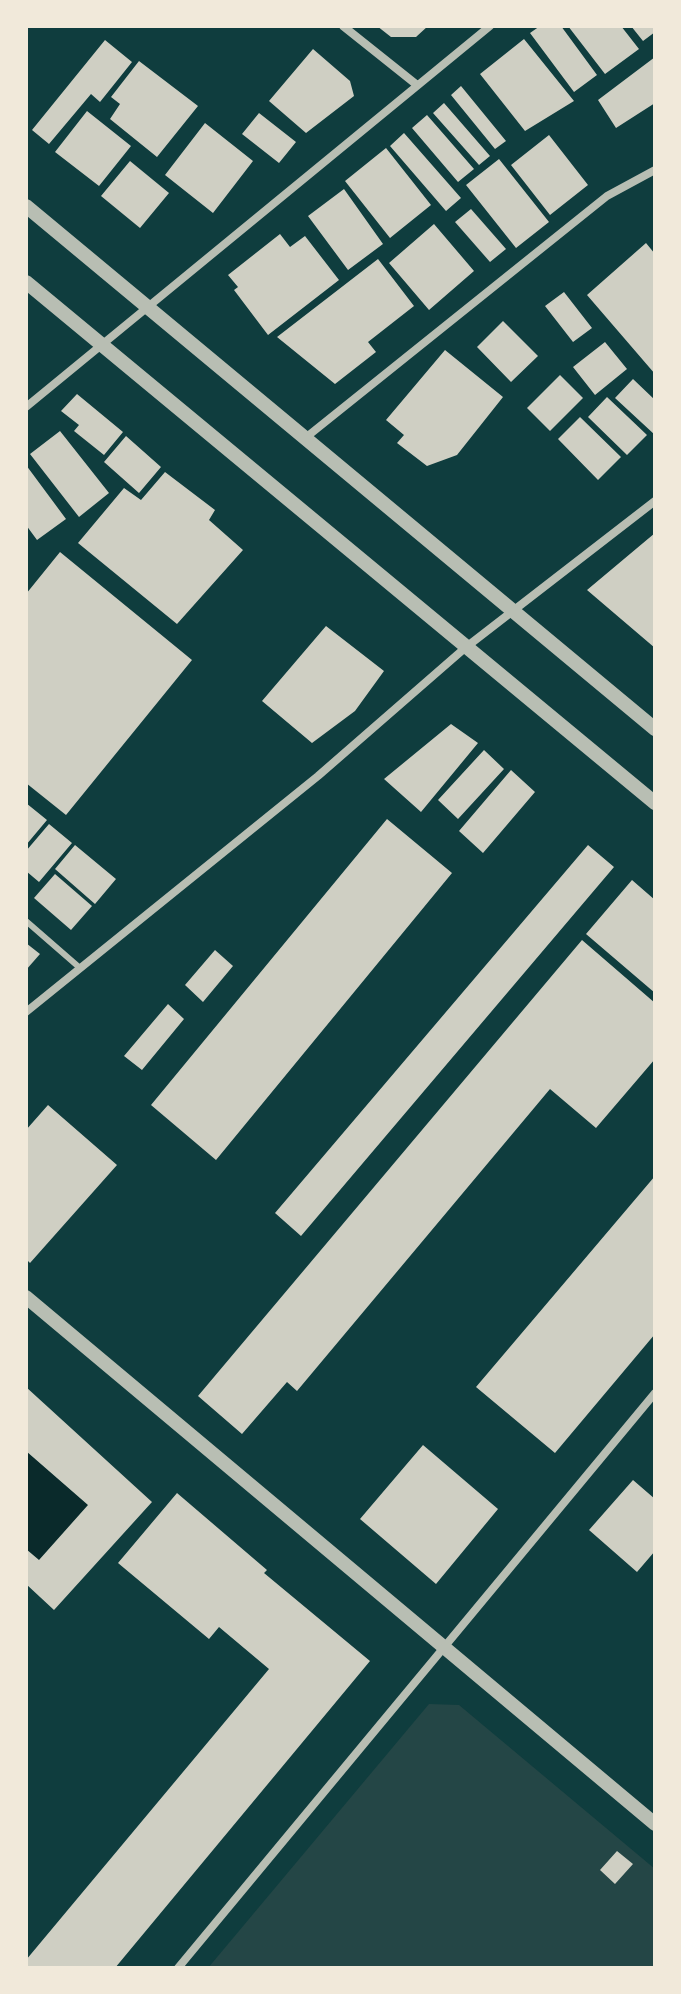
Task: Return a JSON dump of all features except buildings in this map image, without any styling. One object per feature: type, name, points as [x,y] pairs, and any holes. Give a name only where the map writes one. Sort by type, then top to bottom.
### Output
[{"type":"street","points":[[343,26],[417,85]]},
{"type":"street","points":[[26,407],[490,26]]},
{"type":"street","points":[[304,440],[607,196],[655,170]]},
{"type":"street","points":[[26,206],[655,729]]},
{"type":"street","points":[[26,282],[655,803]]},
{"type":"street","points":[[26,1012],[318,776],[465,648],[655,501]]},
{"type":"street","points":[[26,1297],[655,1824]]},
{"type":"street","points":[[178,1968],[655,1393]]},
{"type":"lane","points":[[26,921],[80,968]]},
{"type":"shaded area","points":[[26,1451],[88,1505],[39,1560],[26,1549]]},
{"type":"shaded area","points":[[429,1704],[459,1705],[655,1869],[655,1968],[208,1968]]}]
